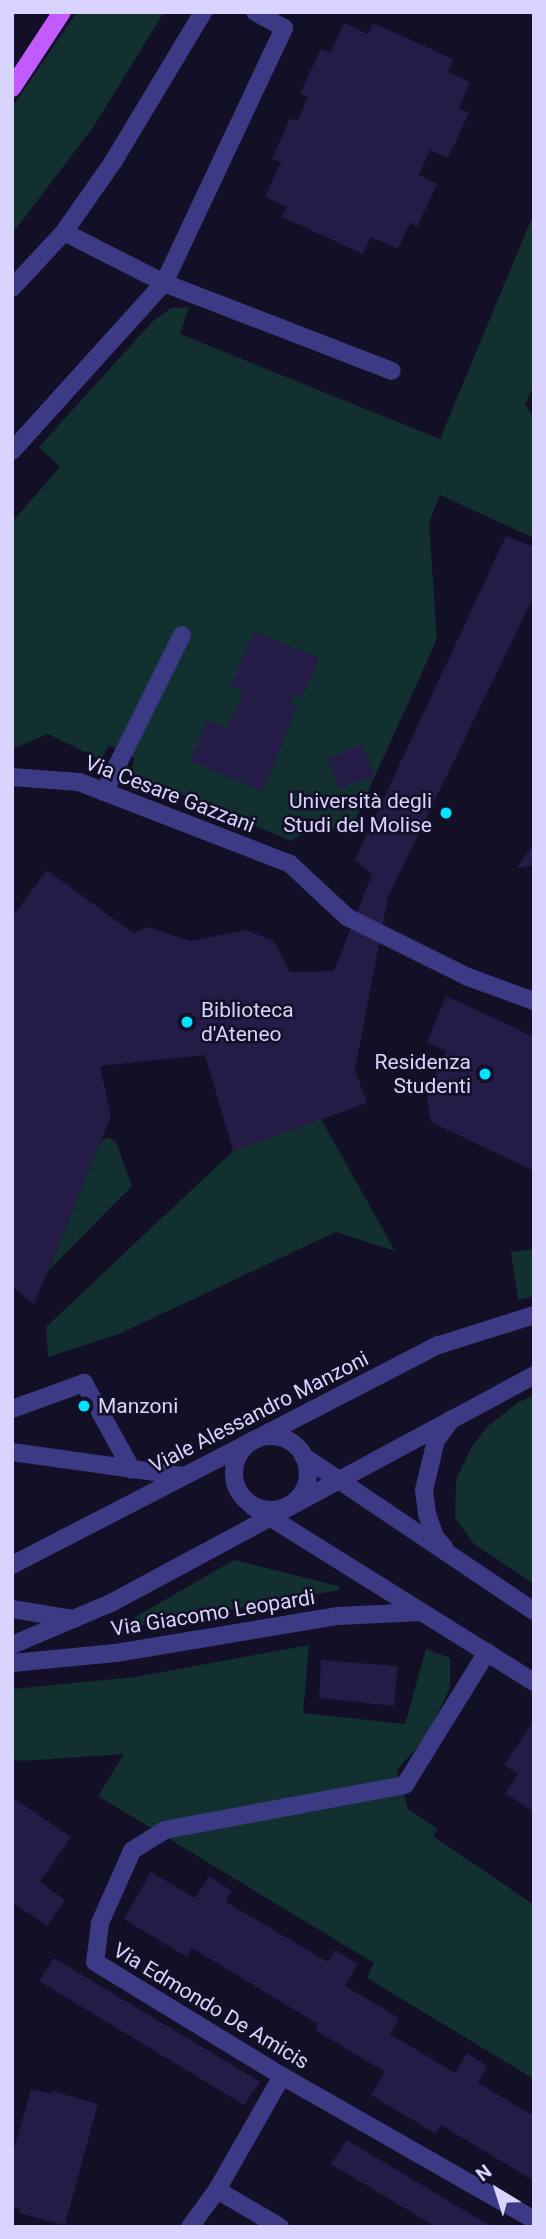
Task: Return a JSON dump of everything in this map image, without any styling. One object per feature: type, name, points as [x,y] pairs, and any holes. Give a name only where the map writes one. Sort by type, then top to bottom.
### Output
[{"type":"main road","points":[[12,88],[62,12]]},
{"type":"street","points":[[12,288],[64,232],[113,162],[203,12]]},
{"type":"street","points":[[12,452],[164,283],[284,28],[255,12]]},
{"type":"street","points":[[64,232],[164,283],[392,371]]},
{"type":"street","points":[[104,792],[182,635]]},
{"type":"street","name":"Via Cesare Gazzani","points":[[12,777],[79,782],[290,864],[347,917],[468,977],[534,1001]]},
{"type":"street","name":"Via Cesare Gazzani","points":[[12,791],[42,778]]},
{"type":"street","name":"Viale Alessandro Manzoni","points":[[12,1565],[439,1345],[534,1315]]},
{"type":"street","points":[[12,1645],[111,1603],[534,1375]]},
{"type":"street","points":[[12,1409],[84,1383],[132,1471]]},
{"type":"street","points":[[456,1415],[436,1440],[424,1490],[427,1514],[435,1537],[457,1559]]},
{"type":"street","points":[[252,1506],[270,1510],[288,1506],[299,1497],[306,1484],[308,1470],[303,1456],[294,1444],[282,1437],[268,1436],[254,1440],[239,1454],[233,1473],[238,1492],[252,1506],[534,1682]]},
{"type":"street","points":[[12,1451],[132,1471],[182,1476]]},
{"type":"street","points":[[303,1456],[534,1611]]},
{"type":"street","points":[[12,1609],[74,1619]]},
{"type":"street","name":"Via Giacomo Leopardi","points":[[12,1663],[116,1653],[338,1616],[422,1612]]},
{"type":"street","name":"Via Edmondo De Amicis","points":[[488,1651],[405,1785],[165,1830],[132,1851],[100,1923],[95,1962],[282,2076],[534,2220]]},
{"type":"street","points":[[190,2227],[217,2190],[282,2076]]},
{"type":"street","points":[[217,2190],[280,2227]]},
{"type":"green space","points":[[77,12],[164,12],[94,126],[12,234],[12,107]]},
{"type":"green space","points":[[534,213],[534,385],[525,404],[534,418],[534,538],[440,495],[429,523],[437,639],[348,836],[320,823],[291,841],[131,773],[134,758],[109,745],[101,760],[48,734],[12,749],[12,522],[60,467],[39,447],[152,322],[171,308],[189,307],[180,334],[440,439]]},
{"type":"green space","points":[[321,1119],[395,1251],[336,1232],[119,1334],[48,1357],[46,1327],[233,1151]]},
{"type":"green space","points":[[110,1138],[116,1142],[132,1186],[48,1271],[101,1140]]},
{"type":"green space","points":[[534,1249],[534,1296],[518,1300],[511,1252]]},
{"type":"green space","points":[[534,1395],[534,1584],[474,1544],[455,1518],[456,1480],[471,1448],[488,1426],[519,1402]]},
{"type":"green space","points":[[234,1560],[338,1586],[340,1590],[111,1631]]},
{"type":"green space","points":[[309,1645],[303,1713],[405,1724],[426,1649],[450,1658],[450,1688],[427,1736],[397,1770],[408,1809],[438,1829],[433,1836],[534,1905],[534,2079],[367,1978],[374,1963],[98,1796],[124,1754],[21,1761],[12,1758],[12,1689],[135,1677]]},
{"type":"building","points":[[344,23],[368,34],[373,23],[453,59],[448,72],[470,82],[459,108],[469,113],[448,158],[430,150],[419,175],[437,184],[417,227],[410,223],[398,249],[371,237],[363,254],[282,217],[287,207],[265,197],[281,162],[272,159],[290,118],[297,122],[308,97],[300,93],[321,49],[330,53]]},
{"type":"building","points":[[506,536],[534,547],[534,596],[388,897],[355,1070],[367,1103],[233,1151],[205,1055],[100,1066],[111,1116],[34,1304],[12,1287],[12,917],[47,870],[133,933],[148,927],[190,941],[246,930],[274,941],[290,972],[334,971],[372,874],[355,860]]},
{"type":"building","points":[[254,632],[319,658],[302,698],[294,694],[290,703],[297,707],[263,791],[190,761],[207,720],[228,728],[243,691],[231,686]]},
{"type":"building","points":[[363,745],[374,776],[339,789],[327,758]]},
{"type":"building","points":[[534,843],[534,865],[516,869]]},
{"type":"building","name":"Residenza Studenti","points":[[446,996],[534,1037],[534,1171],[431,1122],[427,1097],[446,1051],[427,1042]]},
{"type":"building","points":[[321,1660],[398,1666],[394,1706],[319,1698]]},
{"type":"building","points":[[534,1721],[534,1812],[505,1793],[518,1774],[504,1765]]},
{"type":"building","points":[[12,1797],[71,1837],[40,1882],[65,1900],[47,1926],[12,1902]]},
{"type":"building","points":[[151,1872],[195,1898],[209,1876],[232,1891],[226,1902],[328,1962],[335,1950],[358,1964],[345,1986],[399,2018],[390,2034],[455,2073],[467,2053],[487,2066],[478,2083],[534,2116],[534,2181],[441,2125],[436,2134],[371,2095],[385,2072],[315,2030],[318,2024],[192,1948],[187,1957],[124,1919]]},
{"type":"building","points":[[54,1958],[260,2082],[244,2105],[39,1981]]},
{"type":"building","points":[[31,2089],[52,2094],[52,2091],[98,2104],[65,2225],[19,2213],[20,2209],[12,2207],[12,2156]]},
{"type":"building","points":[[347,2140],[492,2227],[436,2227],[331,2164]]},
{"type":"place","name":"Università degli Studi del Molise","points":[[446,813]]},
{"type":"place","name":"Biblioteca d'Ateneo","points":[[187,1022]]},
{"type":"place","name":"Residenza Studenti","points":[[485,1074]]},
{"type":"place","name":"Manzoni","points":[[84,1406]]}]
